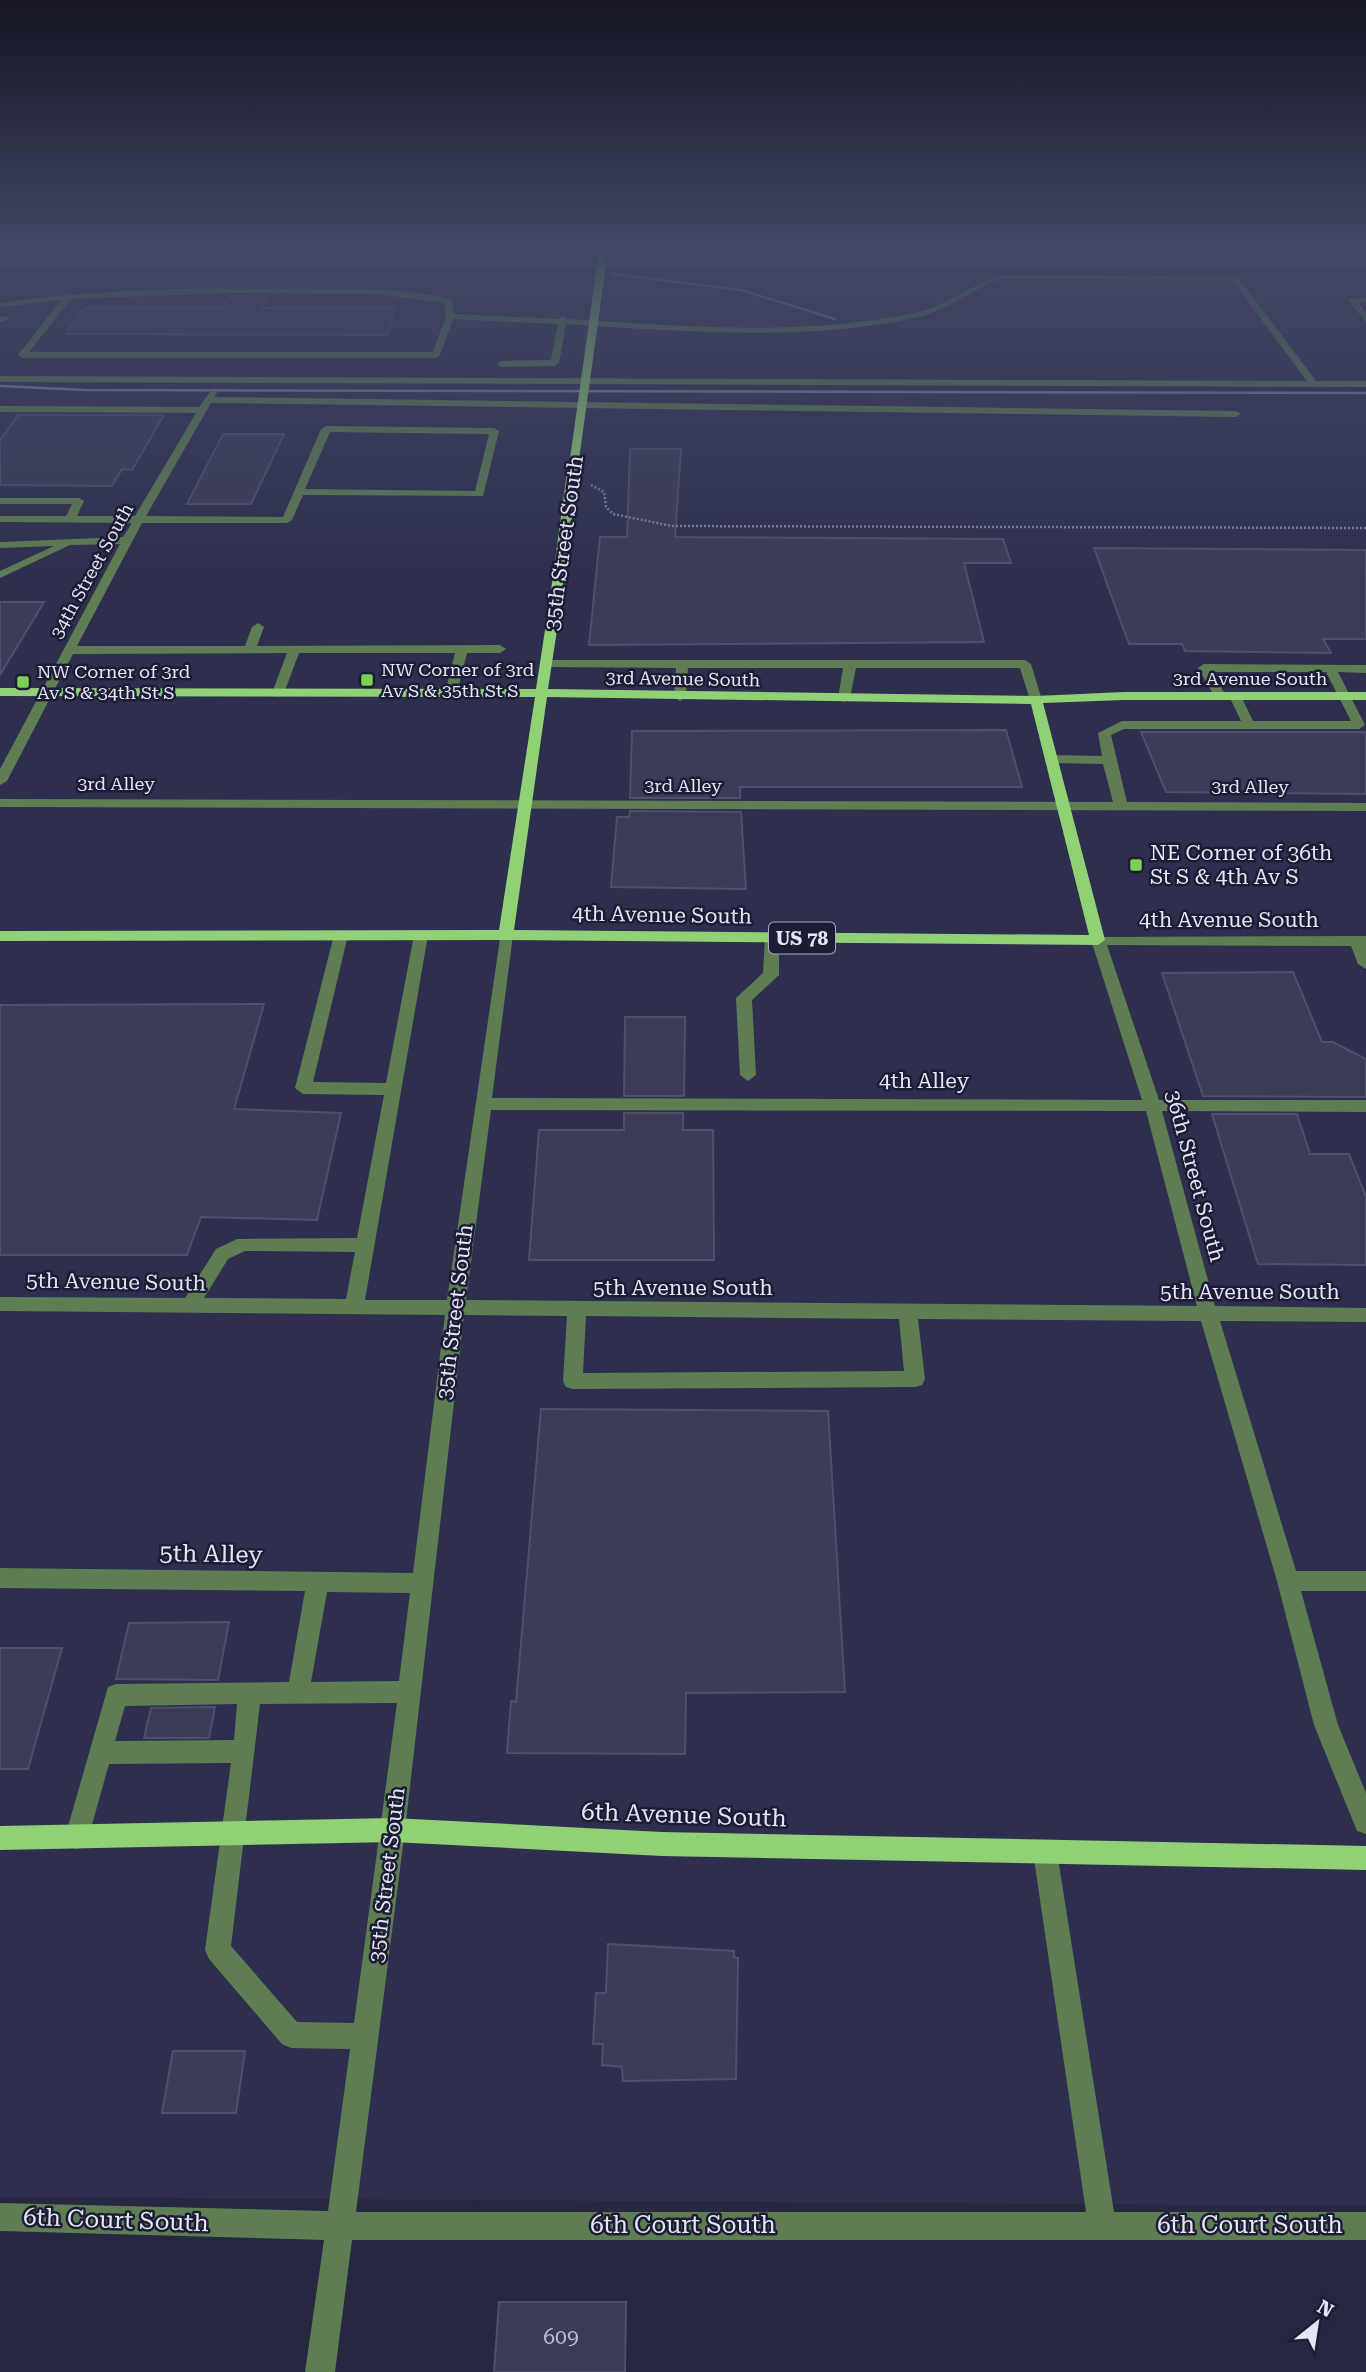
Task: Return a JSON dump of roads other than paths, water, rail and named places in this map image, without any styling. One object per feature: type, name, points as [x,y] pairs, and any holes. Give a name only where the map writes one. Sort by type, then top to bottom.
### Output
[{"type":"main road","name":"35th Street South","points":[[506,935],[589,358]]},
{"type":"main road","name":"3rd Avenue South","points":[[0,692],[542,693],[1036,700],[1124,696],[1366,696]]},
{"type":"main road","name":"36th Street South","points":[[1036,700],[1098,940]]},
{"type":"main road","name":"4th Avenue South","points":[[0,936],[506,935],[1098,940]]},
{"type":"main road","name":"6th Avenue South","points":[[0,1838],[393,1830],[662,1844],[1366,1858]]},
{"type":"street","points":[[501,364],[555,363],[556,358]]},
{"type":"street","points":[[1294,358],[1314,384]]},
{"type":"street","points":[[0,379],[1366,384]]},
{"type":"street","name":"34th Street South","points":[[0,781],[127,540],[219,380]]},
{"type":"street","points":[[580,407],[582,382]]},
{"type":"street","points":[[0,409],[542,402],[556,407],[1236,414]]},
{"type":"street","points":[[0,519],[287,520],[299,492],[326,429],[494,431],[479,494],[299,492]]},
{"type":"street","points":[[0,501],[79,502],[70,519]]},
{"type":"street","points":[[0,545],[127,540]]},
{"type":"street","points":[[0,575],[68,543]]},
{"type":"street","points":[[250,649],[258,627]]},
{"type":"street","points":[[278,693],[295,649]]},
{"type":"street","points":[[451,693],[462,649]]},
{"type":"street","points":[[69,650],[500,649]]},
{"type":"street","points":[[546,664],[1025,664],[1036,700]]},
{"type":"street","points":[[844,698],[850,664]]},
{"type":"street","points":[[680,697],[682,665]]},
{"type":"street","points":[[1220,696],[1204,668],[1366,669]]},
{"type":"street","points":[[1121,806],[1104,733],[1110,727],[1359,725],[1330,669]]},
{"type":"street","points":[[1236,696],[1249,725]]},
{"type":"street","points":[[1052,760],[1109,760]]},
{"type":"street","name":"3rd Alley","points":[[0,803],[1366,807]]},
{"type":"street","points":[[341,935],[303,1088],[393,1089]]},
{"type":"street","points":[[354,1308],[421,935]]},
{"type":"street","name":"35th Street South","points":[[320,2372],[393,1830],[455,1309],[506,935]]},
{"type":"street","points":[[748,1075],[744,998],[771,975],[772,937]]},
{"type":"street","name":"4th Avenue South","points":[[1098,940],[1362,941]]},
{"type":"street","name":"36th Street South","points":[[1098,940],[1152,1104],[1208,1314],[1287,1581],[1326,1725],[1366,1822]]},
{"type":"street","points":[[1362,941],[1366,964]]},
{"type":"street","name":"4th Alley","points":[[483,1104],[1366,1106]]},
{"type":"street","points":[[190,1306],[222,1254],[243,1244],[365,1245]]},
{"type":"street","name":"5th Avenue South","points":[[0,1304],[1366,1315]]},
{"type":"street","points":[[577,1310],[573,1381],[915,1379],[908,1312]]},
{"type":"street","name":"5th Alley","points":[[0,1578],[421,1583]]},
{"type":"street","points":[[1287,1581],[1366,1581]]},
{"type":"street","points":[[299,1693],[318,1582]]},
{"type":"street","points":[[77,1836],[116,1695],[409,1692]]},
{"type":"street","points":[[250,1693],[218,1950],[291,2035],[365,2036]]},
{"type":"street","points":[[101,1753],[244,1751]]},
{"type":"street","points":[[1045,1852],[1102,2224]]},
{"type":"street","name":"6th Court South","points":[[0,2217],[340,2226],[1366,2226]]},
{"type":"railway","points":[[0,386],[85,390],[1366,393]]},
{"type":"place","name":"NW Corner of 3rd Av S & 35th St S","points":[[367,680]]},
{"type":"place","name":"NW Corner of 3rd Av S & 34th St S","points":[[23,682]]},
{"type":"place","name":"NE Corner of 36th St S & 4th Av S","points":[[1136,865]]}]
